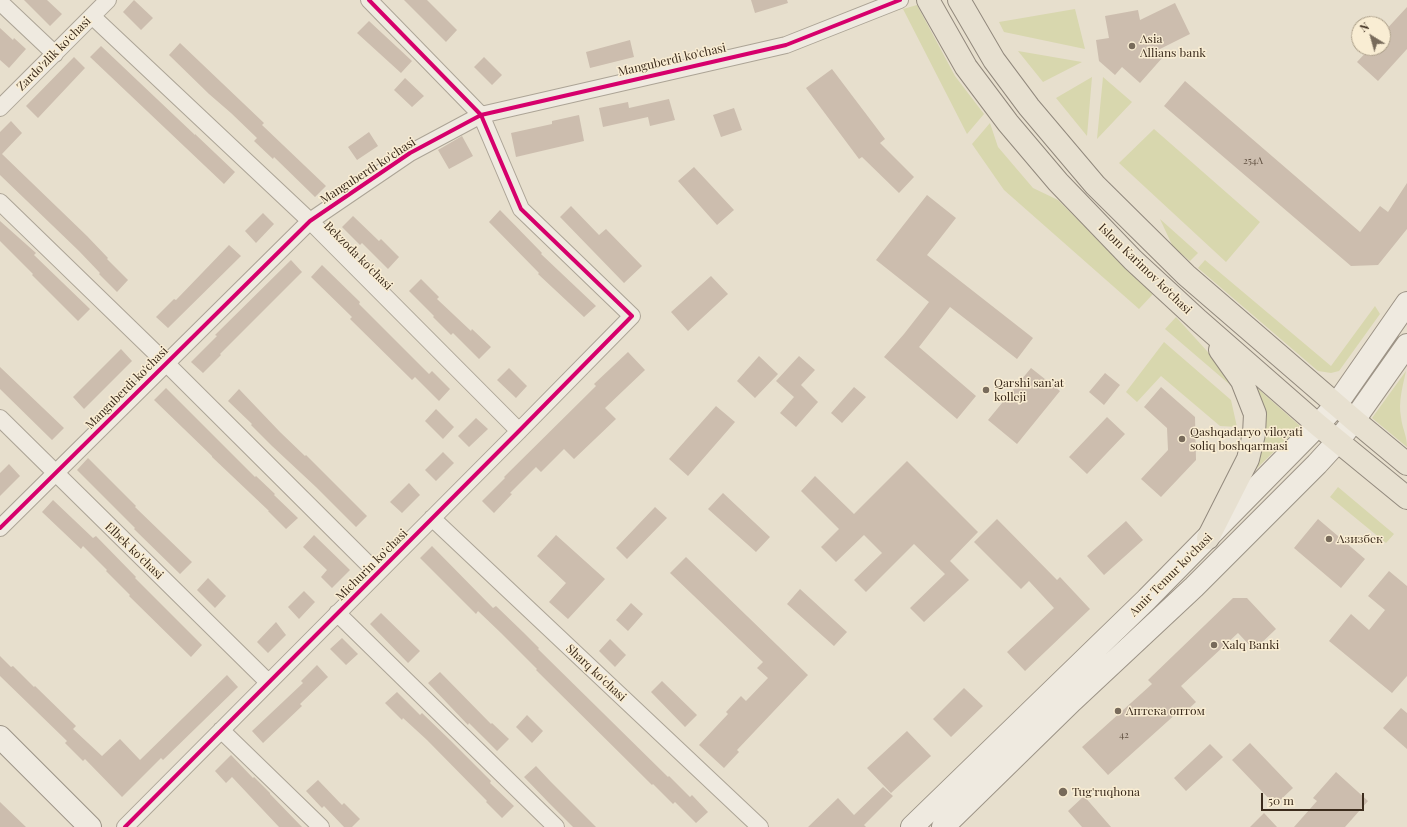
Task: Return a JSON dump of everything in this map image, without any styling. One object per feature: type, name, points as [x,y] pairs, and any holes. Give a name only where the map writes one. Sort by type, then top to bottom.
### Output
[{"type":"main road","name":"Islom Karimov ko‘chasi","points":[[928,0],[966,67],[1008,123],[1058,182],[1133,260],[1198,320],[1318,425],[1407,498]]},
{"type":"main road","name":"Islom Karimov ko‘chasi","points":[[959,0],[994,60],[1034,113],[1095,185],[1186,275],[1336,405],[1407,464]]},
{"type":"main road","name":"Amir Temur ko'chasi","points":[[912,827],[1208,538],[1318,425],[1336,405],[1407,303]]},
{"type":"main road","points":[[1198,320],[1242,381],[1255,414],[1254,434],[1248,459],[1208,538]]},
{"type":"main road","name":"Amir Temur ko'chasi","points":[[943,827],[1072,701],[1194,587],[1317,464],[1338,441],[1354,420],[1407,345]]},
{"type":"main road","points":[[0,737],[90,827]]},
{"type":"street","name":"Zardo'zlik ko'chasi","points":[[0,108],[108,0]]},
{"type":"street","points":[[369,0],[481,115]]},
{"type":"street","name":"Manguberdi ko'chasi","points":[[0,528],[310,221],[410,153],[481,115],[786,45],[900,0]]},
{"type":"street","points":[[0,2],[55,54]]},
{"type":"street","name":"Bekzoda ko'chasi","points":[[92,16],[310,221],[519,431]]},
{"type":"street","name":"Michurin ko'chasi","points":[[125,827],[632,316],[521,209],[481,115]]},
{"type":"street","points":[[0,202],[166,363],[377,573]]},
{"type":"street","name":"Elbek ko'chasi","points":[[0,418],[55,474],[268,682]]},
{"type":"street","name":"Sharq ko'chasi","points":[[432,518],[760,827]]},
{"type":"street","points":[[337,613],[556,827]]},
{"type":"street","points":[[221,730],[321,827]]},
{"type":"green space","points":[[917,5],[955,76],[984,114],[967,134],[903,9]]},
{"type":"green space","points":[[1075,9],[1085,49],[1004,32],[999,22]]},
{"type":"green space","points":[[1018,51],[1082,62],[1043,82]]},
{"type":"green space","points":[[1092,77],[1087,136],[1056,98]]},
{"type":"green space","points":[[1103,77],[1132,102],[1097,139]]},
{"type":"green space","points":[[990,123],[998,147],[1033,188],[1058,200],[1153,294],[1139,309],[1004,190],[972,144]]},
{"type":"green space","points":[[1154,129],[1260,222],[1226,262],[1119,163]]},
{"type":"green space","points":[[1160,219],[1198,253],[1190,261],[1173,247]]},
{"type":"green space","points":[[1205,260],[1331,366],[1375,306],[1380,314],[1339,371],[1331,373],[1318,371],[1198,268]]},
{"type":"green space","points":[[1176,317],[1227,373],[1235,389],[1165,329]]},
{"type":"green space","points":[[1164,342],[1231,400],[1237,427],[1220,426],[1161,376],[1137,402],[1126,392]]},
{"type":"green space","points":[[1406,371],[1401,394],[1400,411],[1407,447],[1372,418]]},
{"type":"green space","points":[[1246,378],[1300,426],[1247,478]]},
{"type":"green space","points":[[1338,487],[1394,534],[1386,543],[1330,497]]},
{"type":"building","points":[[24,0],[47,0],[62,14],[50,26]]},
{"type":"building","points":[[134,0],[153,18],[141,30],[123,12]]},
{"type":"building","points":[[404,0],[427,0],[457,30],[446,42]]},
{"type":"building","points":[[751,0],[787,0],[788,3],[755,13]]},
{"type":"building","name":"Asia Allians bank","points":[[1175,3],[1190,34],[1156,51],[1163,57],[1140,83],[1122,67],[1115,75],[1099,61],[1096,40],[1109,38],[1105,16],[1138,10],[1140,20]]},
{"type":"building","points":[[1407,7],[1407,49],[1378,81],[1357,62],[1363,56],[1391,56],[1391,24]]},
{"type":"building","points":[[369,21],[412,61],[401,73],[357,33]]},
{"type":"building","points":[[0,28],[26,49],[9,68],[0,60]]},
{"type":"building","points":[[630,40],[634,57],[590,68],[586,52]]},
{"type":"building","points":[[180,43],[264,123],[262,125],[326,186],[315,197],[274,157],[273,159],[254,141],[257,138],[169,55]]},
{"type":"building","points":[[101,46],[235,172],[224,184],[90,57]]},
{"type":"building","points":[[74,57],[85,68],[38,118],[26,106]]},
{"type":"building","points":[[484,57],[502,75],[492,85],[474,67]]},
{"type":"building","points":[[832,69],[885,139],[880,143],[914,177],[899,193],[862,157],[859,159],[806,88]]},
{"type":"building","points":[[405,78],[424,96],[412,107],[394,90]]},
{"type":"building","points":[[1185,81],[1360,232],[1380,206],[1388,212],[1407,183],[1407,229],[1378,265],[1351,266],[1164,106]]},
{"type":"building","points":[[669,99],[675,120],[650,126],[648,117],[603,127],[599,108],[628,102],[629,108]]},
{"type":"building","points":[[734,108],[742,130],[721,137],[713,115]]},
{"type":"building","points":[[579,115],[584,141],[516,157],[511,133],[552,124],[552,121]]},
{"type":"building","points":[[11,121],[22,133],[2,154],[87,236],[128,280],[117,292],[79,251],[0,175],[0,132]]},
{"type":"building","points":[[369,132],[378,146],[357,160],[348,147]]},
{"type":"building","points":[[462,136],[473,156],[449,169],[438,150]]},
{"type":"building","points":[[694,167],[734,210],[717,225],[678,181]]},
{"type":"building","points":[[927,195],[956,218],[927,255],[1033,338],[1017,359],[950,307],[919,347],[976,396],[957,419],[884,357],[929,302],[876,260]]},
{"type":"building","points":[[571,206],[599,235],[606,229],[642,266],[624,283],[560,217]]},
{"type":"building","points":[[500,210],[542,253],[541,254],[596,306],[584,317],[538,274],[539,273],[489,222]]},
{"type":"building","points":[[263,213],[274,224],[256,243],[245,231]]},
{"type":"building","points":[[353,216],[379,241],[381,239],[399,257],[388,269],[362,243],[360,245],[342,227]]},
{"type":"building","points":[[0,221],[36,253],[34,255],[90,309],[78,321],[0,241]]},
{"type":"building","points":[[229,245],[241,256],[168,328],[156,317],[174,299],[176,300]]},
{"type":"building","points":[[291,260],[302,272],[203,373],[191,362],[217,336],[215,335]]},
{"type":"building","points":[[322,265],[429,374],[432,371],[450,389],[439,401],[415,377],[412,380],[350,319],[352,317],[311,277]]},
{"type":"building","points":[[711,276],[728,294],[688,331],[671,312]]},
{"type":"building","points":[[421,279],[439,297],[437,299],[471,331],[472,329],[491,347],[479,359],[453,333],[451,335],[409,291]]},
{"type":"building","points":[[121,349],[132,361],[84,409],[73,397]]},
{"type":"building","points":[[628,352],[645,370],[605,408],[616,419],[574,459],[564,449],[541,472],[536,467],[510,493],[512,494],[494,513],[482,501],[505,478],[504,477],[596,386],[594,384]]},
{"type":"building","points":[[759,356],[778,374],[755,398],[737,381]]},
{"type":"building","points":[[799,356],[815,370],[801,385],[818,402],[796,427],[780,413],[794,397],[776,381]]},
{"type":"building","points":[[0,367],[64,428],[52,440],[0,389]]},
{"type":"building","points":[[509,368],[527,386],[516,398],[497,380]]},
{"type":"building","points":[[1031,368],[1060,391],[1017,444],[988,420]]},
{"type":"building","points":[[1105,373],[1120,385],[1104,405],[1089,392]]},
{"type":"building","points":[[854,387],[866,397],[842,423],[831,413]]},
{"type":"building","name":"Qashqadaryo viloyati soliq boshqarmasi","points":[[1161,387],[1195,417],[1196,460],[1161,497],[1141,479],[1168,450],[1167,428],[1144,407]]},
{"type":"building","points":[[166,388],[298,518],[286,529],[154,400]]},
{"type":"building","points":[[239,389],[280,432],[305,456],[306,455],[367,516],[356,527],[272,446],[228,401]]},
{"type":"building","points":[[716,406],[735,422],[688,476],[669,459]]},
{"type":"building","points":[[436,409],[454,427],[443,439],[425,421]]},
{"type":"building","points":[[1107,417],[1125,434],[1087,474],[1069,457]]},
{"type":"building","points":[[476,418],[488,429],[469,447],[458,436]]},
{"type":"building","points":[[443,452],[454,463],[436,481],[425,470]]},
{"type":"building","points":[[88,458],[136,506],[135,507],[192,562],[180,574],[77,470]]},
{"type":"building","points":[[907,461],[978,532],[950,561],[969,580],[924,622],[910,608],[945,574],[914,544],[866,592],[854,580],[882,553],[864,535],[836,562],[821,547],[839,529],[801,491],[815,476],[854,514]]},
{"type":"building","points":[[9,464],[20,476],[0,496],[0,473]]},
{"type":"building","points":[[409,483],[420,495],[402,513],[390,502]]},
{"type":"building","points":[[723,493],[770,537],[756,552],[708,509]]},
{"type":"building","points":[[53,500],[93,538],[96,536],[136,577],[135,578],[202,645],[191,657],[129,596],[130,595],[106,571],[107,570],[83,546],[81,549],[42,512]]},
{"type":"building","points":[[655,507],[667,518],[627,559],[616,548]]},
{"type":"building","points":[[997,519],[1057,580],[1060,577],[1090,609],[1025,671],[1007,652],[1054,608],[1029,581],[1021,589],[974,542]]},
{"type":"building","points":[[1318,519],[1365,559],[1341,588],[1294,548]]},
{"type":"building","points":[[1126,521],[1143,540],[1104,575],[1087,556]]},
{"type":"building","points":[[314,535],[350,570],[332,588],[321,577],[327,570],[303,547]]},
{"type":"building","points":[[556,535],[605,579],[568,619],[549,602],[566,583],[537,556]]},
{"type":"building","points":[[432,546],[493,608],[496,606],[523,632],[539,648],[538,649],[668,777],[669,776],[690,797],[692,795],[708,812],[696,823],[675,802],[673,804],[653,784],[652,785],[536,670],[537,669],[501,633],[478,611],[476,614],[420,558]]},
{"type":"building","points":[[686,557],[808,675],[737,750],[739,752],[724,768],[699,745],[728,714],[726,712],[741,696],[746,701],[768,678],[757,668],[763,662],[670,573]]},
{"type":"building","points":[[1389,571],[1407,586],[1407,676],[1392,693],[1329,641],[1351,614],[1369,630],[1385,610],[1368,596]]},
{"type":"building","points":[[208,578],[226,596],[215,608],[197,590]]},
{"type":"building","points":[[800,589],[847,632],[834,646],[787,604]]},
{"type":"building","points":[[304,591],[315,602],[299,619],[288,607]]},
{"type":"building","points":[[1233,598],[1247,598],[1276,629],[1254,650],[1238,633],[1181,686],[1196,702],[1181,716],[1178,712],[1108,775],[1082,747],[1152,684],[1148,680]]},
{"type":"building","points":[[631,603],[643,614],[628,631],[616,620]]},
{"type":"building","points":[[381,613],[420,651],[408,663],[370,624]]},
{"type":"building","points":[[276,622],[286,635],[268,653],[257,642]]},
{"type":"building","points":[[342,638],[358,654],[346,665],[330,649]]},
{"type":"building","points":[[610,639],[626,655],[615,667],[599,651]]},
{"type":"building","points":[[0,656],[11,667],[13,666],[34,687],[35,686],[76,726],[73,729],[102,756],[120,739],[140,760],[227,675],[238,687],[163,760],[161,758],[122,797],[85,759],[83,761],[65,743],[67,741],[0,676]]},
{"type":"building","points":[[317,665],[328,677],[300,704],[302,706],[263,743],[252,731],[303,683],[301,681]]},
{"type":"building","points":[[440,672],[491,724],[492,723],[509,739],[497,751],[469,723],[468,725],[428,683]]},
{"type":"building","points":[[662,681],[697,715],[685,727],[651,692]]},
{"type":"building","points":[[964,688],[983,706],[951,737],[933,719]]},
{"type":"building","points":[[397,692],[420,715],[422,713],[450,740],[491,781],[490,783],[514,806],[502,818],[427,740],[403,718],[402,720],[385,703]]},
{"type":"building","points":[[1401,708],[1407,713],[1407,749],[1383,728]]},
{"type":"building","points":[[527,715],[543,731],[532,743],[516,727]]},
{"type":"building","points":[[907,731],[931,756],[891,793],[867,768]]},
{"type":"building","points":[[1250,743],[1293,788],[1275,805],[1232,760]]},
{"type":"building","points":[[1210,744],[1223,757],[1186,791],[1174,778]]},
{"type":"building","points":[[231,755],[302,827],[279,827],[232,777],[226,783],[215,771]]},
{"type":"building","points":[[536,766],[596,827],[573,827],[549,803],[524,777]]},
{"type":"building","points":[[1336,772],[1368,801],[1345,827],[1294,827],[1317,801],[1313,798]]},
{"type":"building","points":[[318,780],[342,805],[344,803],[360,819],[352,827],[344,827],[324,806],[322,808],[306,791]]},
{"type":"building","points":[[883,787],[893,796],[864,825],[866,827],[808,827],[838,798],[854,815]]},
{"type":"building","points":[[1084,796],[1111,827],[1082,827],[1068,811]]},
{"type":"building","points":[[0,802],[26,827],[0,827]]},
{"type":"building","points":[[1264,813],[1277,827],[1250,827]]},
{"type":"cycle path","points":[[125,827],[632,316],[521,209],[481,115],[369,0]]},
{"type":"cycle path","points":[[0,528],[310,221],[410,153],[481,115],[786,45],[900,0]]},
{"type":"place","name":"Asia Allians bank","points":[[1132,46]]},
{"type":"place","name":"Qarshi san’at kolleji","points":[[986,390]]},
{"type":"place","name":"Qashqadaryo viloyati soliq boshqarmasi","points":[[1182,439]]},
{"type":"place","name":"Азизбек","points":[[1329,539]]},
{"type":"place","name":"Xalq Banki","points":[[1214,645]]},
{"type":"place","name":"Аптека оптом","points":[[1118,711]]},
{"type":"place","name":"Tug'ruqhona","points":[[1063,792]]}]
